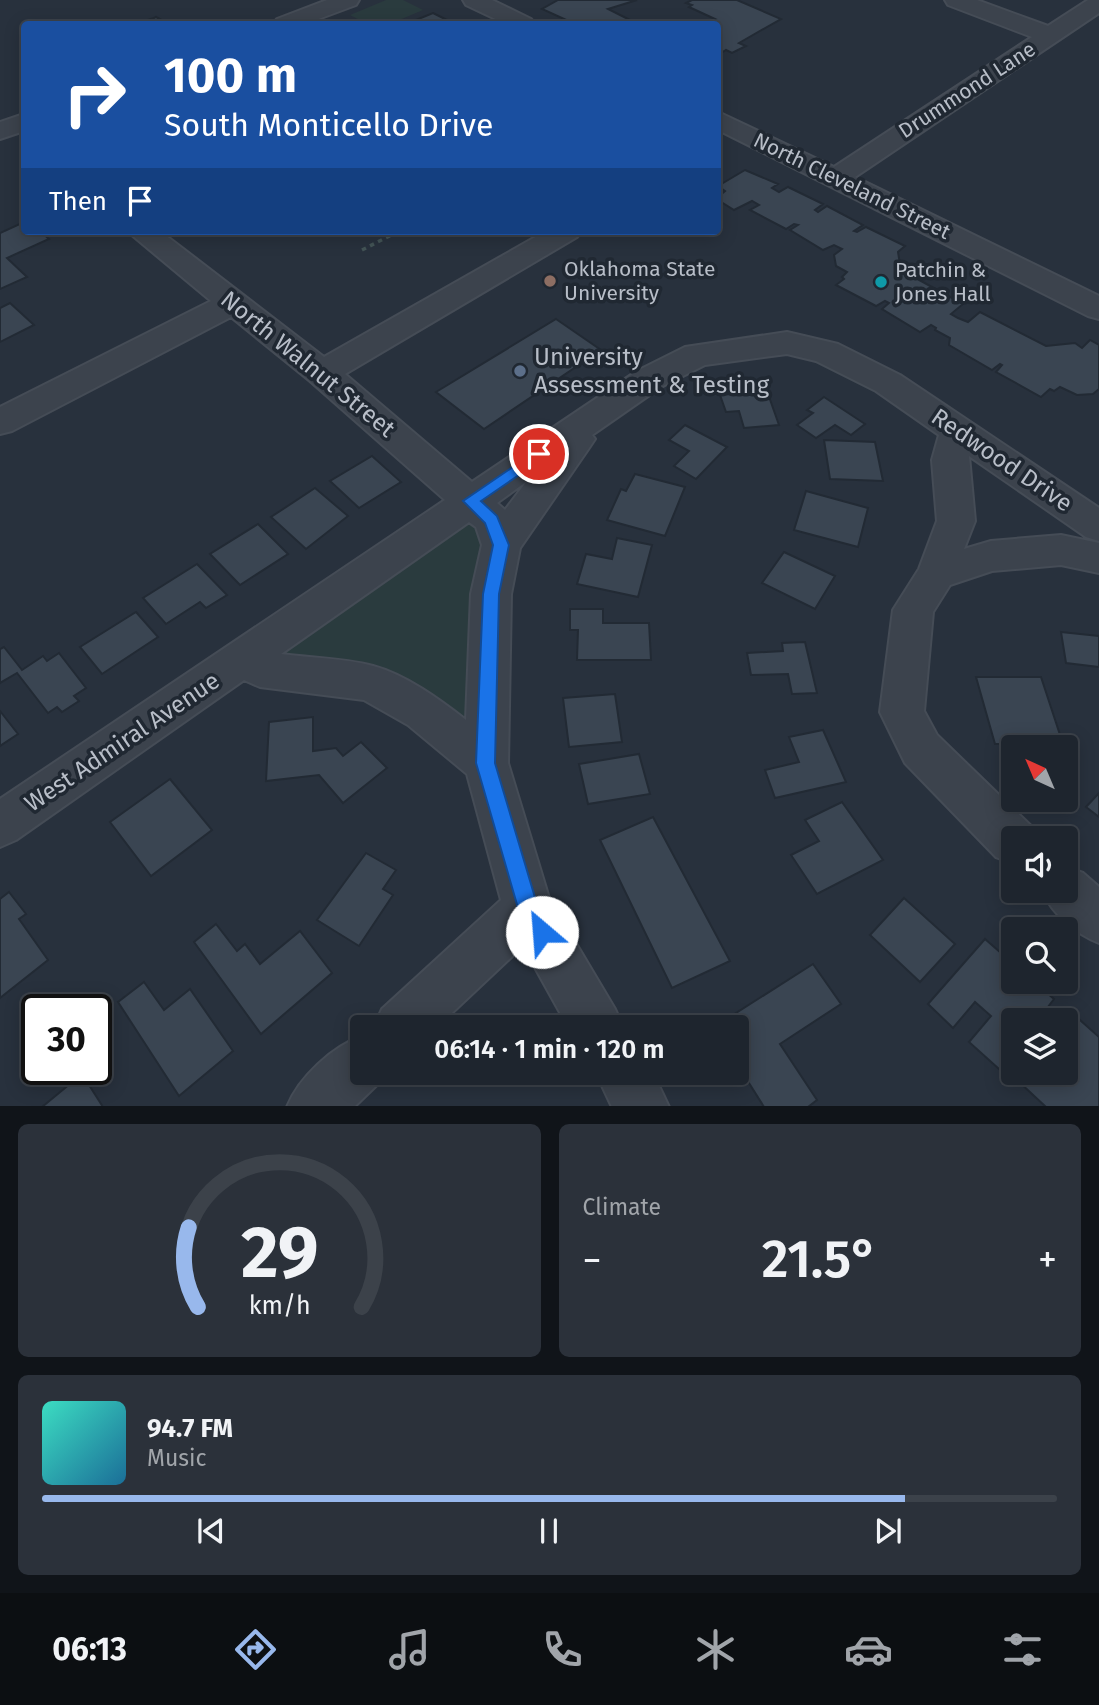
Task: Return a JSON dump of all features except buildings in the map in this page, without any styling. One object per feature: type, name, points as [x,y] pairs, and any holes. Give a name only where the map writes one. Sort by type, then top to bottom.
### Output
[{"type":"street","points":[[293,21],[348,0]]},
{"type":"street","points":[[474,0],[517,21]]},
{"type":"street","points":[[956,0],[1050,35]]},
{"type":"street","name":"Drummond Lane","points":[[835,178],[1099,3]]},
{"type":"street","name":"North Cleveland Street","points":[[725,131],[835,178],[1099,309]]},
{"type":"street","name":"North Walnut Street","points":[[147,235],[322,373],[471,501],[492,520],[501,545]]},
{"type":"street","points":[[322,373],[560,235]]},
{"type":"street","points":[[0,422],[233,303]]},
{"type":"street","name":"Redwood Drive","points":[[593,418],[649,379],[697,355],[787,343],[826,352],[904,394],[1099,527]]},
{"type":"street","points":[[590,1015],[528,908],[486,763],[491,594],[501,545],[593,418]]},
{"type":"street","name":"West Admiral Avenue","points":[[0,825],[593,418]]},
{"type":"street","points":[[958,429],[950,460],[956,521],[936,574],[913,610],[902,712],[922,749],[1001,830]]},
{"type":"street","points":[[936,574],[991,556],[1061,550],[1099,558]]},
{"type":"street","name":"West Admiral Avenue","points":[[244,660],[260,669],[370,683],[423,712],[486,763]]},
{"type":"street","points":[[1078,901],[1099,919]]},
{"type":"street","points":[[413,1015],[528,908]]},
{"type":"street","points":[[315,1106],[350,1073]]},
{"type":"street","points":[[630,1085],[641,1106]]},
{"type":"path","points":[[362,250],[391,235]]},
{"type":"shaded area","points":[[386,0],[403,0],[423,10],[395,21],[364,21],[350,15]]},
{"type":"shaded area","points":[[471,501],[492,520],[486,763],[423,712],[260,669]]},
{"type":"place","name":"Oklahoma State University","points":[[550,281]]},
{"type":"place","name":"Patchin & Jones Hall","points":[[881,282]]},
{"type":"place","name":"University Assessment & Testing","points":[[520,371]]},
{"type":"route","points":[[539,454],[471,501],[492,520],[501,545],[491,594],[486,763],[528,908],[542,932]]}]
